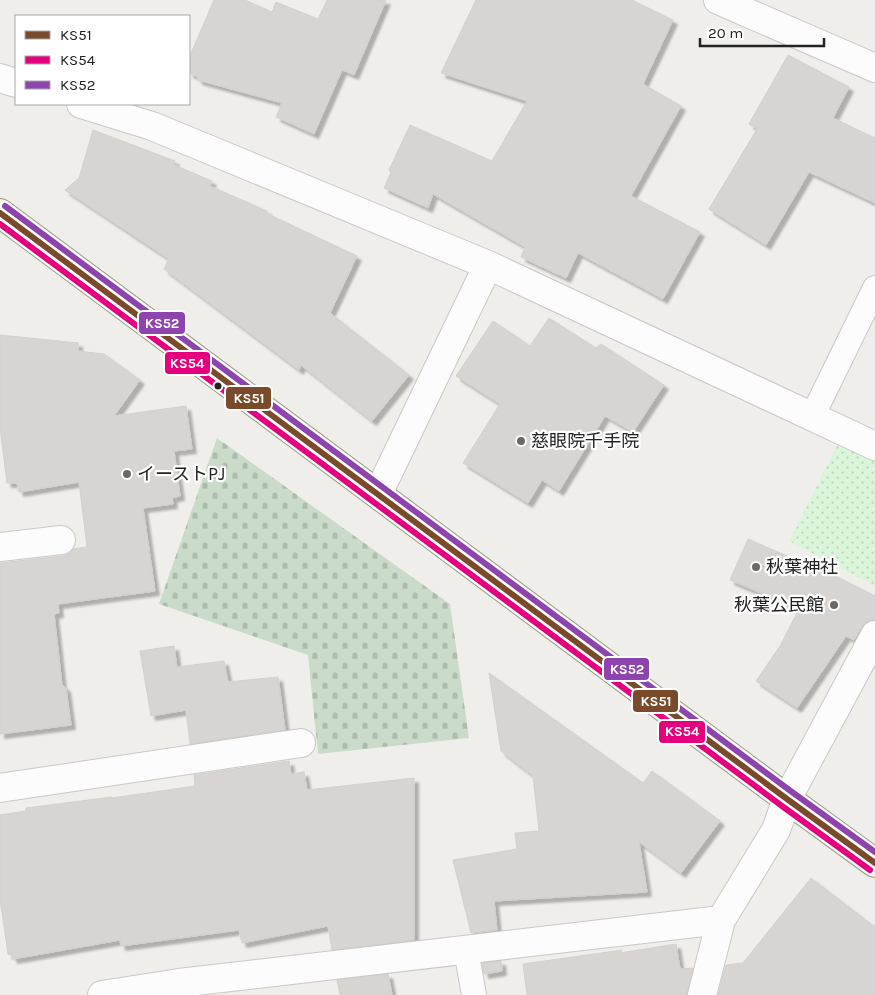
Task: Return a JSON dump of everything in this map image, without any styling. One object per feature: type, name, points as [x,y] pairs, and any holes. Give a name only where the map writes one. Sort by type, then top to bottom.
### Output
[{"type":"main road","points":[[0,213],[875,863]]},
{"type":"street","points":[[718,0],[875,68]]},
{"type":"street","points":[[0,78],[15,83]]},
{"type":"street","points":[[84,105],[152,126],[488,265],[875,446]]},
{"type":"street","points":[[378,494],[488,265]]},
{"type":"street","points":[[0,547],[61,540]]},
{"type":"street","points":[[702,995],[722,920],[776,830],[787,799],[875,635]]},
{"type":"street","points":[[0,788],[301,743]]},
{"type":"street","points":[[102,995],[179,983],[722,920]]},
{"type":"lane","points":[[812,417],[875,288]]},
{"type":"lane","points":[[466,950],[474,995]]},
{"type":"green space","points":[[217,438],[450,604],[469,738],[318,754],[308,655],[159,604]]},
{"type":"green space","points":[[840,440],[875,457],[875,586],[789,541]]},
{"type":"building","points":[[214,0],[245,0],[272,12],[276,2],[318,19],[327,0],[386,0],[354,75],[342,70],[314,134],[276,117],[282,103],[198,80],[198,77],[190,73],[190,56]]},
{"type":"building","points":[[476,0],[632,0],[673,20],[643,84],[681,106],[631,196],[700,232],[663,299],[578,253],[566,278],[521,257],[525,247],[433,194],[428,208],[384,188],[391,172],[389,170],[410,125],[492,161],[527,101],[441,73]]},
{"type":"building","points":[[788,55],[849,87],[833,118],[875,138],[875,203],[809,172],[766,245],[709,209],[757,129],[749,124]]},
{"type":"building","points":[[93,130],[175,161],[174,165],[212,181],[210,186],[267,211],[266,213],[357,256],[330,313],[409,375],[372,421],[301,365],[299,370],[164,269],[169,259],[65,190],[79,178]]},
{"type":"building","points":[[549,318],[596,348],[601,344],[664,385],[633,432],[605,416],[559,491],[542,480],[528,503],[463,463],[500,404],[456,376],[493,321],[530,346]]},
{"type":"building","points":[[0,335],[78,343],[78,351],[104,354],[140,380],[114,416],[186,406],[192,449],[174,451],[180,496],[172,498],[173,504],[143,508],[155,591],[58,604],[59,613],[54,614],[62,685],[66,688],[71,725],[0,734],[0,563],[63,556],[70,553],[73,549],[87,547],[79,482],[19,492],[17,483],[7,483],[0,427]]},
{"type":"building","points":[[748,539],[819,570],[820,568],[875,596],[875,619],[866,622],[854,640],[846,636],[797,708],[756,681],[780,646],[799,609],[730,580]]},
{"type":"building","points":[[174,646],[177,667],[224,661],[228,682],[278,677],[285,730],[190,744],[186,710],[151,716],[140,651]]},
{"type":"building","points":[[489,673],[643,783],[652,771],[720,821],[681,873],[639,842],[647,892],[494,901],[497,930],[471,933],[453,860],[517,849],[515,833],[539,831],[533,776],[501,751]]},
{"type":"building","points":[[289,761],[291,774],[304,772],[307,790],[414,778],[414,940],[332,950],[328,926],[242,943],[239,930],[121,946],[120,940],[13,959],[12,955],[8,954],[0,899],[0,815],[26,811],[26,808],[195,786],[194,775]]},
{"type":"building","points":[[811,878],[875,927],[875,995],[718,995],[726,965],[743,963]]},
{"type":"building","points":[[676,944],[680,969],[693,968],[687,995],[527,995],[523,964],[622,950],[620,953]]},
{"type":"building","points":[[501,961],[502,971],[484,974],[482,963]]},
{"type":"building","points":[[388,974],[392,995],[340,995],[337,980]]},
{"type":"transit line","name":"KS52","points":[[5,206],[875,852]]},
{"type":"transit line","name":"KS51","points":[[0,213],[875,863]]},
{"type":"transit line","name":"KS54","points":[[0,224],[870,870]]},
{"type":"place","name":"慈眼院千手院","points":[[521,441]]},
{"type":"place","name":"イーストPJ","points":[[127,474]]},
{"type":"place","name":"秋葉神社","points":[[756,567]]},
{"type":"place","name":"秋葉公民館","points":[[834,605]]}]
